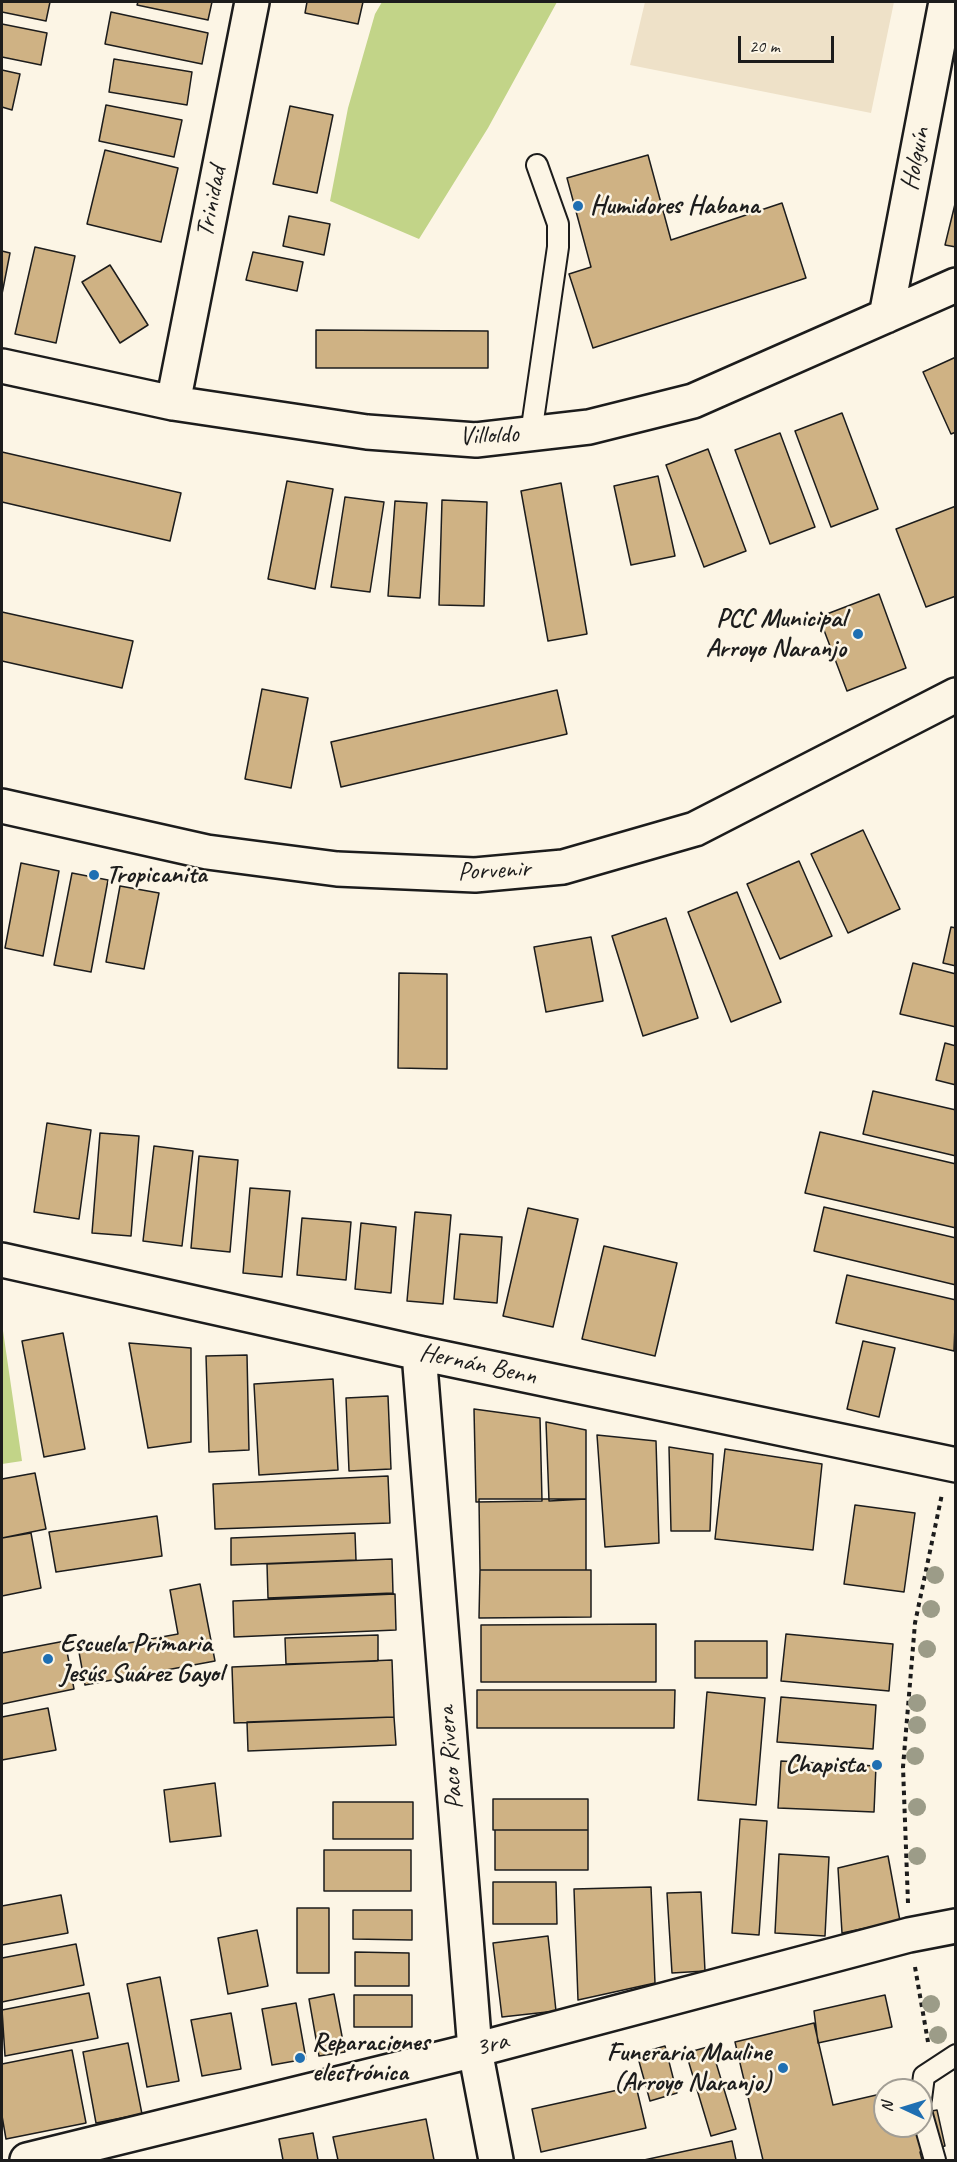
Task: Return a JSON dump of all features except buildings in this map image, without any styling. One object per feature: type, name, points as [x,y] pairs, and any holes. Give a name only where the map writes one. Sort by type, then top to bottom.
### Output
[{"type":"street","name":"Trinidad","points":[[173,403],[252,2]]},
{"type":"street","name":"Holguín","points":[[886,316],[946,2]]},
{"type":"street","name":"Villoldo","points":[[2,366],[173,403],[367,432],[476,440],[589,427],[693,401],[956,285]]},
{"type":"street","name":"Porvenir","points":[[2,806],[207,852],[325,867],[475,875],[520,872],[562,867],[695,829],[956,695]]},
{"type":"street","name":"Hernán Benn","points":[[2,1260],[419,1353],[952,1464]]},
{"type":"street","name":"Paco Rivera","points":[[419,1353],[475,2050],[496,2160]]},
{"type":"street","name":"3ra","points":[[27,2160],[475,2050],[909,1935],[956,1926]]},
{"type":"lane","points":[[531,434],[556,258],[558,224],[537,165]]},
{"type":"lane","points":[[924,2078],[956,2055]]},
{"type":"lane","points":[[929,2138],[935,2160]]},
{"type":"path","points":[[934,2070],[909,1935],[903,1767],[915,1623],[952,1464]]},
{"type":"shaded area","points":[[645,2],[894,2],[871,113],[630,65]]},
{"type":"green space","points":[[382,2],[557,2],[488,128],[419,239],[330,201],[348,108],[375,14]]},
{"type":"green space","points":[[2,1324],[22,1461],[2,1464]]},
{"type":"place","name":"Humidores Habana","points":[[578,206]]},
{"type":"place","name":"PCC Municipal Arroyo Naranjo","points":[[858,634]]},
{"type":"place","name":"Tropicanita","points":[[94,875]]},
{"type":"place","name":"Escuela Primaria Jesús Suárez Gayol","points":[[48,1659]]},
{"type":"place","name":"Chapista","points":[[877,1765]]},
{"type":"place","name":"Reparaciones electrónica","points":[[300,2058]]},
{"type":"place","name":"Funeraria Mauline (Arroyo Naranjo)","points":[[783,2068]]}]
